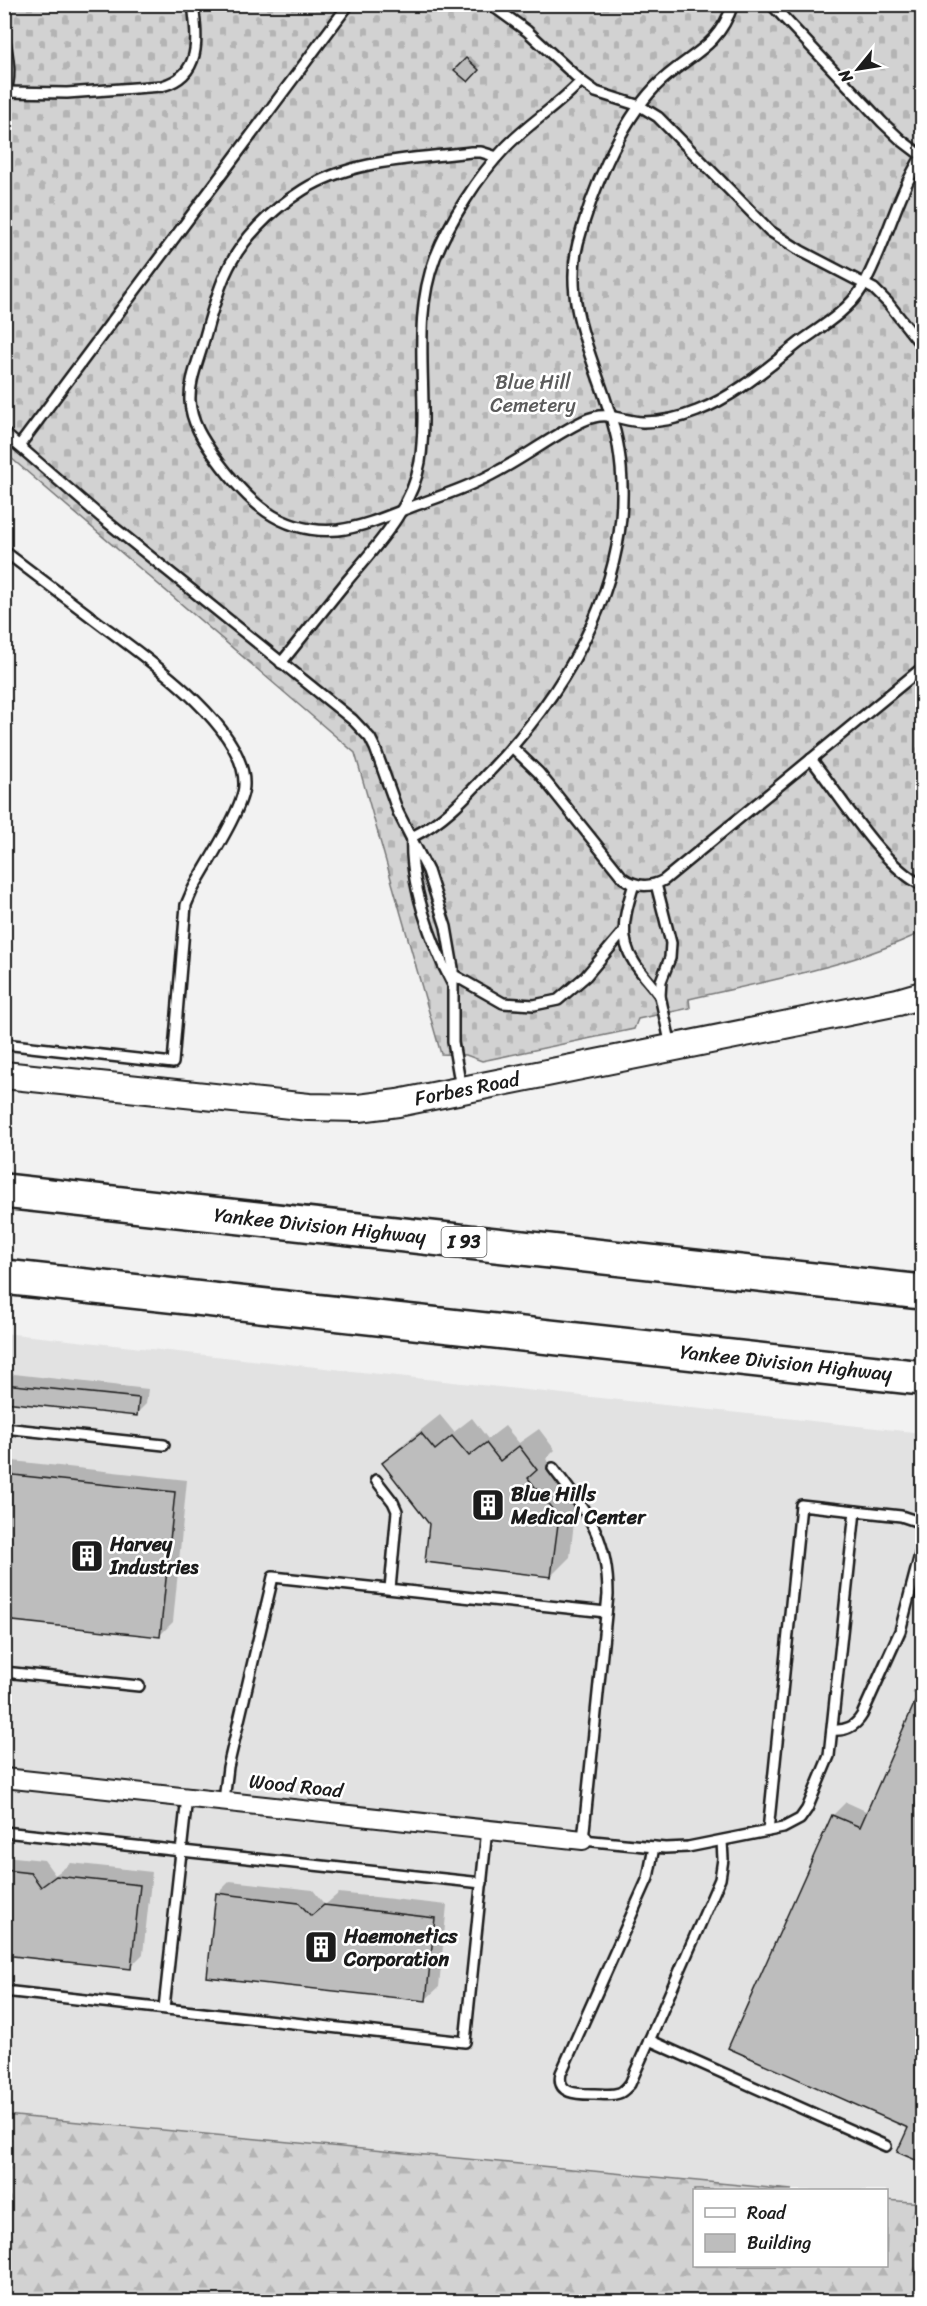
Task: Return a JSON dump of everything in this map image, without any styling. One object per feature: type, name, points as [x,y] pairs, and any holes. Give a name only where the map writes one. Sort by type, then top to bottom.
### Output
[{"type":"highway","name":"Yankee Division Highway","points":[[4,1191],[922,1292]]},
{"type":"highway","name":"Yankee Division Highway","points":[[4,1277],[922,1378]]},
{"type":"street","name":"Forbes Road","points":[[4,1075],[309,1107],[342,1108],[398,1103],[922,995]]},
{"type":"street","name":"Wood Road","points":[[4,1778],[583,1840]]},
{"type":"lane","points":[[4,35],[8,65],[5,93],[67,93],[162,86],[175,82],[186,73],[193,59],[196,32],[193,4]]},
{"type":"lane","points":[[19,446],[349,4]]},
{"type":"lane","points":[[490,4],[539,41],[581,81],[603,96],[640,106],[666,124],[771,231],[801,251],[864,283],[888,303],[922,346]]},
{"type":"lane","points":[[412,837],[450,813],[513,748],[537,718],[581,647],[610,578],[618,543],[621,490],[618,448],[611,415],[580,321],[575,288],[576,253],[604,171],[640,106],[665,78],[714,41],[733,4]]},
{"type":"lane","points":[[497,157],[489,153],[471,152],[356,168],[317,182],[282,205],[250,236],[229,266],[220,287],[189,396],[192,416],[201,436],[235,484],[261,510],[298,526],[328,530],[356,526],[488,477],[587,419],[603,414],[642,422],[682,417],[707,407],[758,375],[853,300],[864,283],[907,184],[922,156],[882,122],[771,4]]},
{"type":"lane","points":[[281,663],[385,535],[413,487],[420,462],[424,309],[427,284],[436,256],[455,219],[477,183],[497,157],[514,139],[562,101],[581,81]]},
{"type":"lane","points":[[4,433],[101,517],[353,720],[370,738],[380,758],[398,812],[428,871],[446,927],[453,985],[453,1042],[462,1090]]},
{"type":"lane","points":[[4,551],[153,664],[193,699],[217,725],[234,749],[242,767],[244,783],[240,804],[186,905],[173,1063],[4,1044]]},
{"type":"lane","points":[[513,748],[539,773],[618,873],[634,884],[656,884],[922,668]]},
{"type":"lane","points":[[811,759],[890,861],[922,885]]},
{"type":"lane","points":[[412,837],[413,873],[435,946],[453,985]]},
{"type":"lane","points":[[634,884],[626,911],[624,931],[633,960],[660,996]]},
{"type":"lane","points":[[656,884],[672,951],[661,981],[660,996],[672,1048]]},
{"type":"lane","points":[[452,974],[503,1002],[534,1005],[558,1000],[586,976],[624,931]]},
{"type":"lane","points":[[4,1428],[164,1445]]},
{"type":"lane","points":[[553,1468],[583,1507],[600,1539],[607,1575],[606,1612],[583,1840],[654,1847],[688,1847],[789,1826],[800,1819],[807,1809],[827,1763],[855,1511]]},
{"type":"lane","points":[[376,1480],[397,1511],[390,1589]]},
{"type":"lane","points":[[768,1831],[801,1506],[901,1516],[922,1523]]},
{"type":"lane","points":[[832,1730],[847,1729],[854,1725],[862,1715],[900,1631],[922,1547]]},
{"type":"lane","points":[[224,1801],[228,1767],[273,1577],[606,1612]]},
{"type":"lane","points":[[4,1672],[139,1686]]},
{"type":"lane","points":[[164,2008],[187,1797]]},
{"type":"lane","points":[[4,1991],[465,2042],[487,1829]]},
{"type":"lane","points":[[4,1832],[482,1883]]},
{"type":"lane","points":[[654,1847],[648,1878],[561,2073],[562,2087],[571,2093],[619,2093],[630,2084],[720,1879],[723,1860],[722,1841]]},
{"type":"lane","points":[[649,2040],[886,2146]]},
{"type":"shaded area","points":[[4,1333],[922,1433],[922,2203],[888,2199],[888,2189],[782,2189],[5,2115]]},
{"type":"green space","name":"Blue Hill Cemetery","points":[[4,5],[922,5],[922,932],[837,964],[689,999],[690,1008],[638,1019],[634,1029],[482,1061],[466,1055],[441,1054],[355,753],[11,458],[5,450]]},
{"type":"green space","points":[[5,2115],[782,2189],[693,2189],[693,2267],[888,2267],[888,2200],[922,2203],[922,2301],[5,2301]]},
{"type":"building","points":[[466,58],[479,70],[468,82],[454,70]]},
{"type":"building","points":[[4,1384],[139,1398],[137,1416],[4,1402]]},
{"type":"building","name":"Blue Hills Medical Center","points":[[421,1433],[435,1450],[452,1436],[469,1456],[486,1443],[500,1461],[519,1446],[537,1470],[528,1478],[553,1510],[549,1513],[558,1524],[551,1577],[425,1562],[429,1524],[382,1463]]},
{"type":"building","name":"Harvey Industries","points":[[4,1474],[175,1492],[160,1637],[4,1620]]},
{"type":"building","points":[[922,1686],[922,2151],[918,2161],[897,2152],[908,2128],[728,2048],[832,1815],[860,1827]]},
{"type":"building","points":[[4,1870],[31,1873],[41,1887],[56,1876],[140,1885],[131,1969],[4,1955]]},
{"type":"building","name":"Haemonetics Corporation","points":[[216,1893],[299,1903],[311,1916],[324,1905],[435,1918],[426,2001],[207,1977]]},
{"type":"place","name":"Blue Hills Medical Center","points":[[488,1505]]},
{"type":"place","name":"Harvey Industries","points":[[87,1556]]},
{"type":"place","name":"Haemonetics Corporation","points":[[321,1947]]}]
